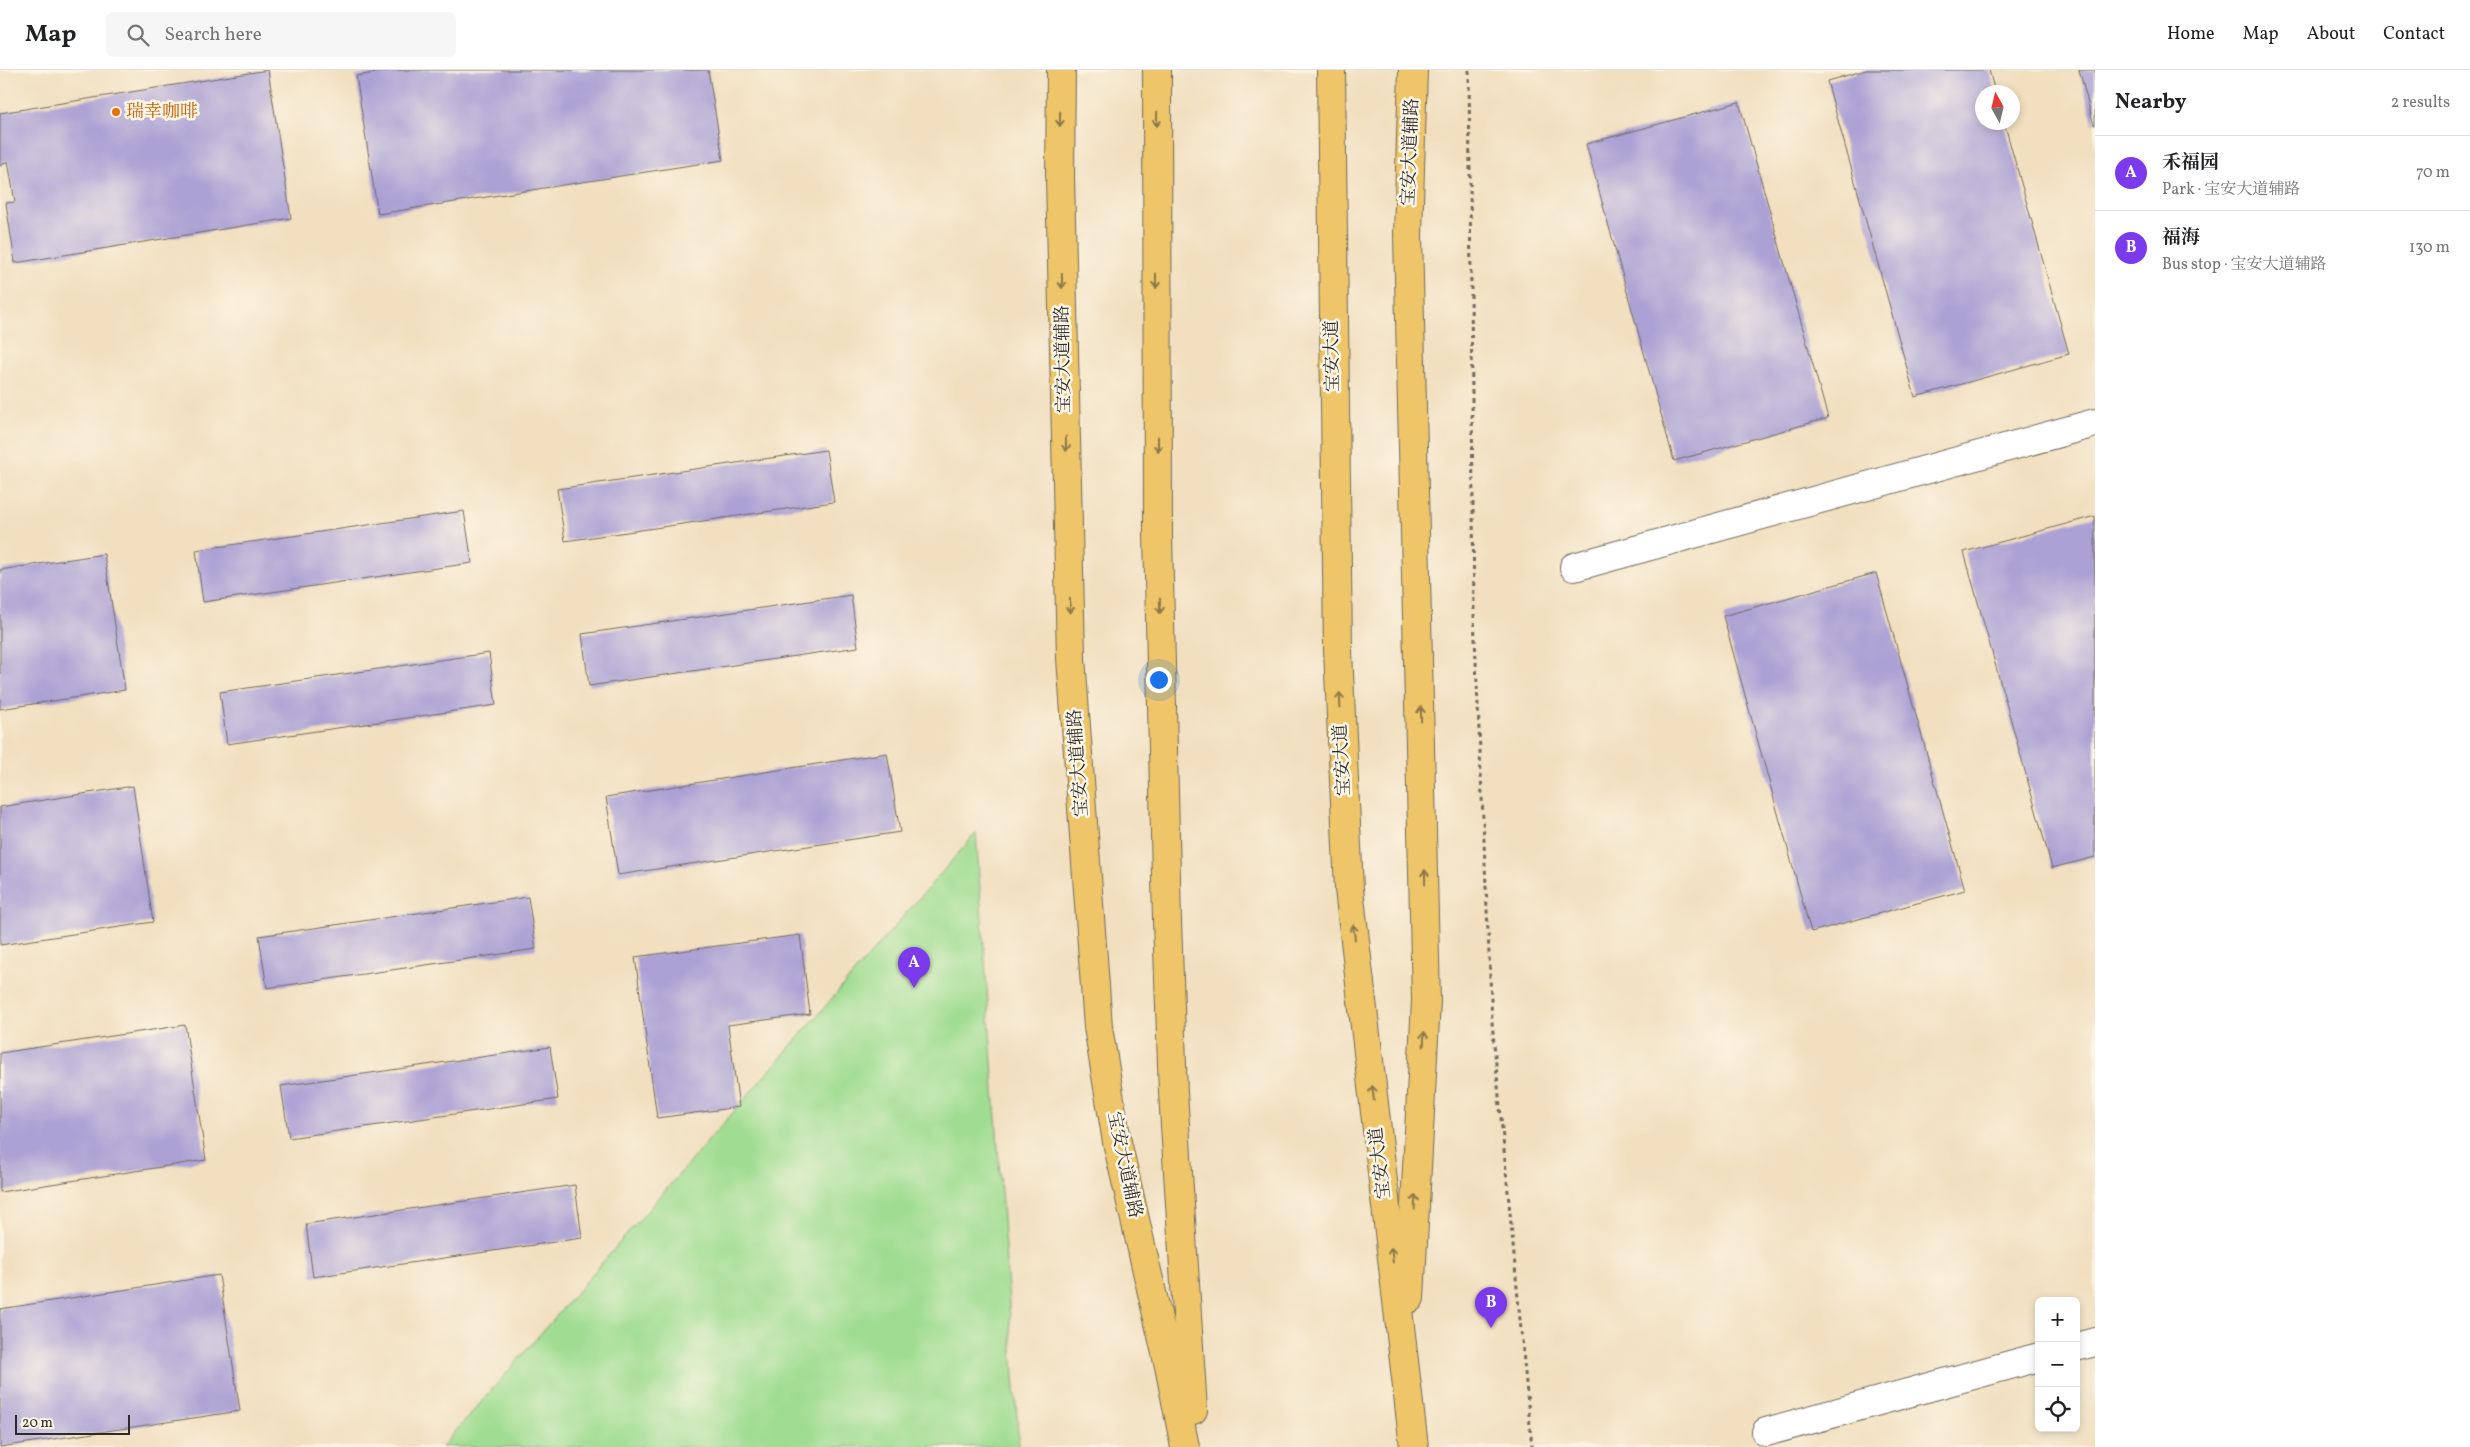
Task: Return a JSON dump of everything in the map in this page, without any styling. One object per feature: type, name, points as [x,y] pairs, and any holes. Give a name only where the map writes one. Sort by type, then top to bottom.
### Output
[{"type":"main road","name":"宝安大道辅路","points":[[1061,70],[1060,176],[1071,658],[1098,1027],[1117,1142],[1169,1366],[1185,1447]]},
{"type":"main road","points":[[1157,70],[1158,525],[1168,930],[1174,1103],[1196,1447]]},
{"type":"main road","name":"宝安大道","points":[[1331,70],[1338,651],[1349,889],[1414,1447]]},
{"type":"main road","name":"宝安大道辅路","points":[[1406,1373],[1426,1001],[1408,235],[1413,70]]},
{"type":"main road","points":[[1406,1373],[1425,1447]]},
{"type":"street","points":[[1574,567],[2095,423]]},
{"type":"street","points":[[2080,1346],[2095,1342]]},
{"type":"street","points":[[1766,1432],[2035,1359]]},
{"type":"path","points":[[1468,70],[1474,616],[1492,1022],[1532,1447]]},
{"type":"green space","points":[[976,833],[1019,1447],[442,1447]]},
{"type":"building","points":[[268,70],[291,218],[15,263],[6,203],[15,202],[8,161],[0,166],[0,113]]},
{"type":"building","points":[[394,70],[708,70],[723,160],[378,214],[356,76]]},
{"type":"building","points":[[1866,70],[1989,70],[1993,85],[1975,85],[1975,130],[2006,130],[2069,354],[1915,397],[1827,81]]},
{"type":"building","points":[[2079,70],[2095,70],[2095,125],[2094,125]]},
{"type":"building","points":[[1739,102],[1828,418],[1674,461],[1586,144]]},
{"type":"building","points":[[826,450],[834,502],[565,541],[557,489]]},
{"type":"building","points":[[464,511],[472,563],[203,602],[196,550]]},
{"type":"building","points":[[2095,516],[2095,857],[2052,868],[1964,552]]},
{"type":"building","points":[[104,554],[125,690],[0,709],[0,570]]},
{"type":"building","points":[[1876,573],[1965,890],[1811,932],[1723,616]]},
{"type":"building","points":[[851,595],[858,647],[589,686],[582,634]]},
{"type":"building","points":[[489,653],[496,705],[227,744],[220,692]]},
{"type":"building","points":[[887,753],[900,832],[618,875],[606,797]]},
{"type":"building","points":[[133,786],[153,922],[0,945],[0,807]]},
{"type":"building","points":[[528,897],[536,949],[267,988],[259,936]]},
{"type":"building","points":[[800,935],[810,1014],[728,1025],[739,1107],[657,1118],[635,957]]},
{"type":"building","points":[[185,1025],[206,1160],[0,1192],[0,1053]]},
{"type":"building","points":[[550,1047],[558,1099],[289,1138],[281,1086]]},
{"type":"building","points":[[575,1185],[582,1238],[313,1277],[306,1224]]},
{"type":"building","points":[[219,1275],[240,1411],[0,1447],[0,1309]]},
{"type":"place","name":"瑞幸咖啡","points":[[116,112]]},
{"type":"place","name":"禾福园","points":[[914,988]]},
{"type":"place","name":"福海","points":[[1491,1328]]}]
